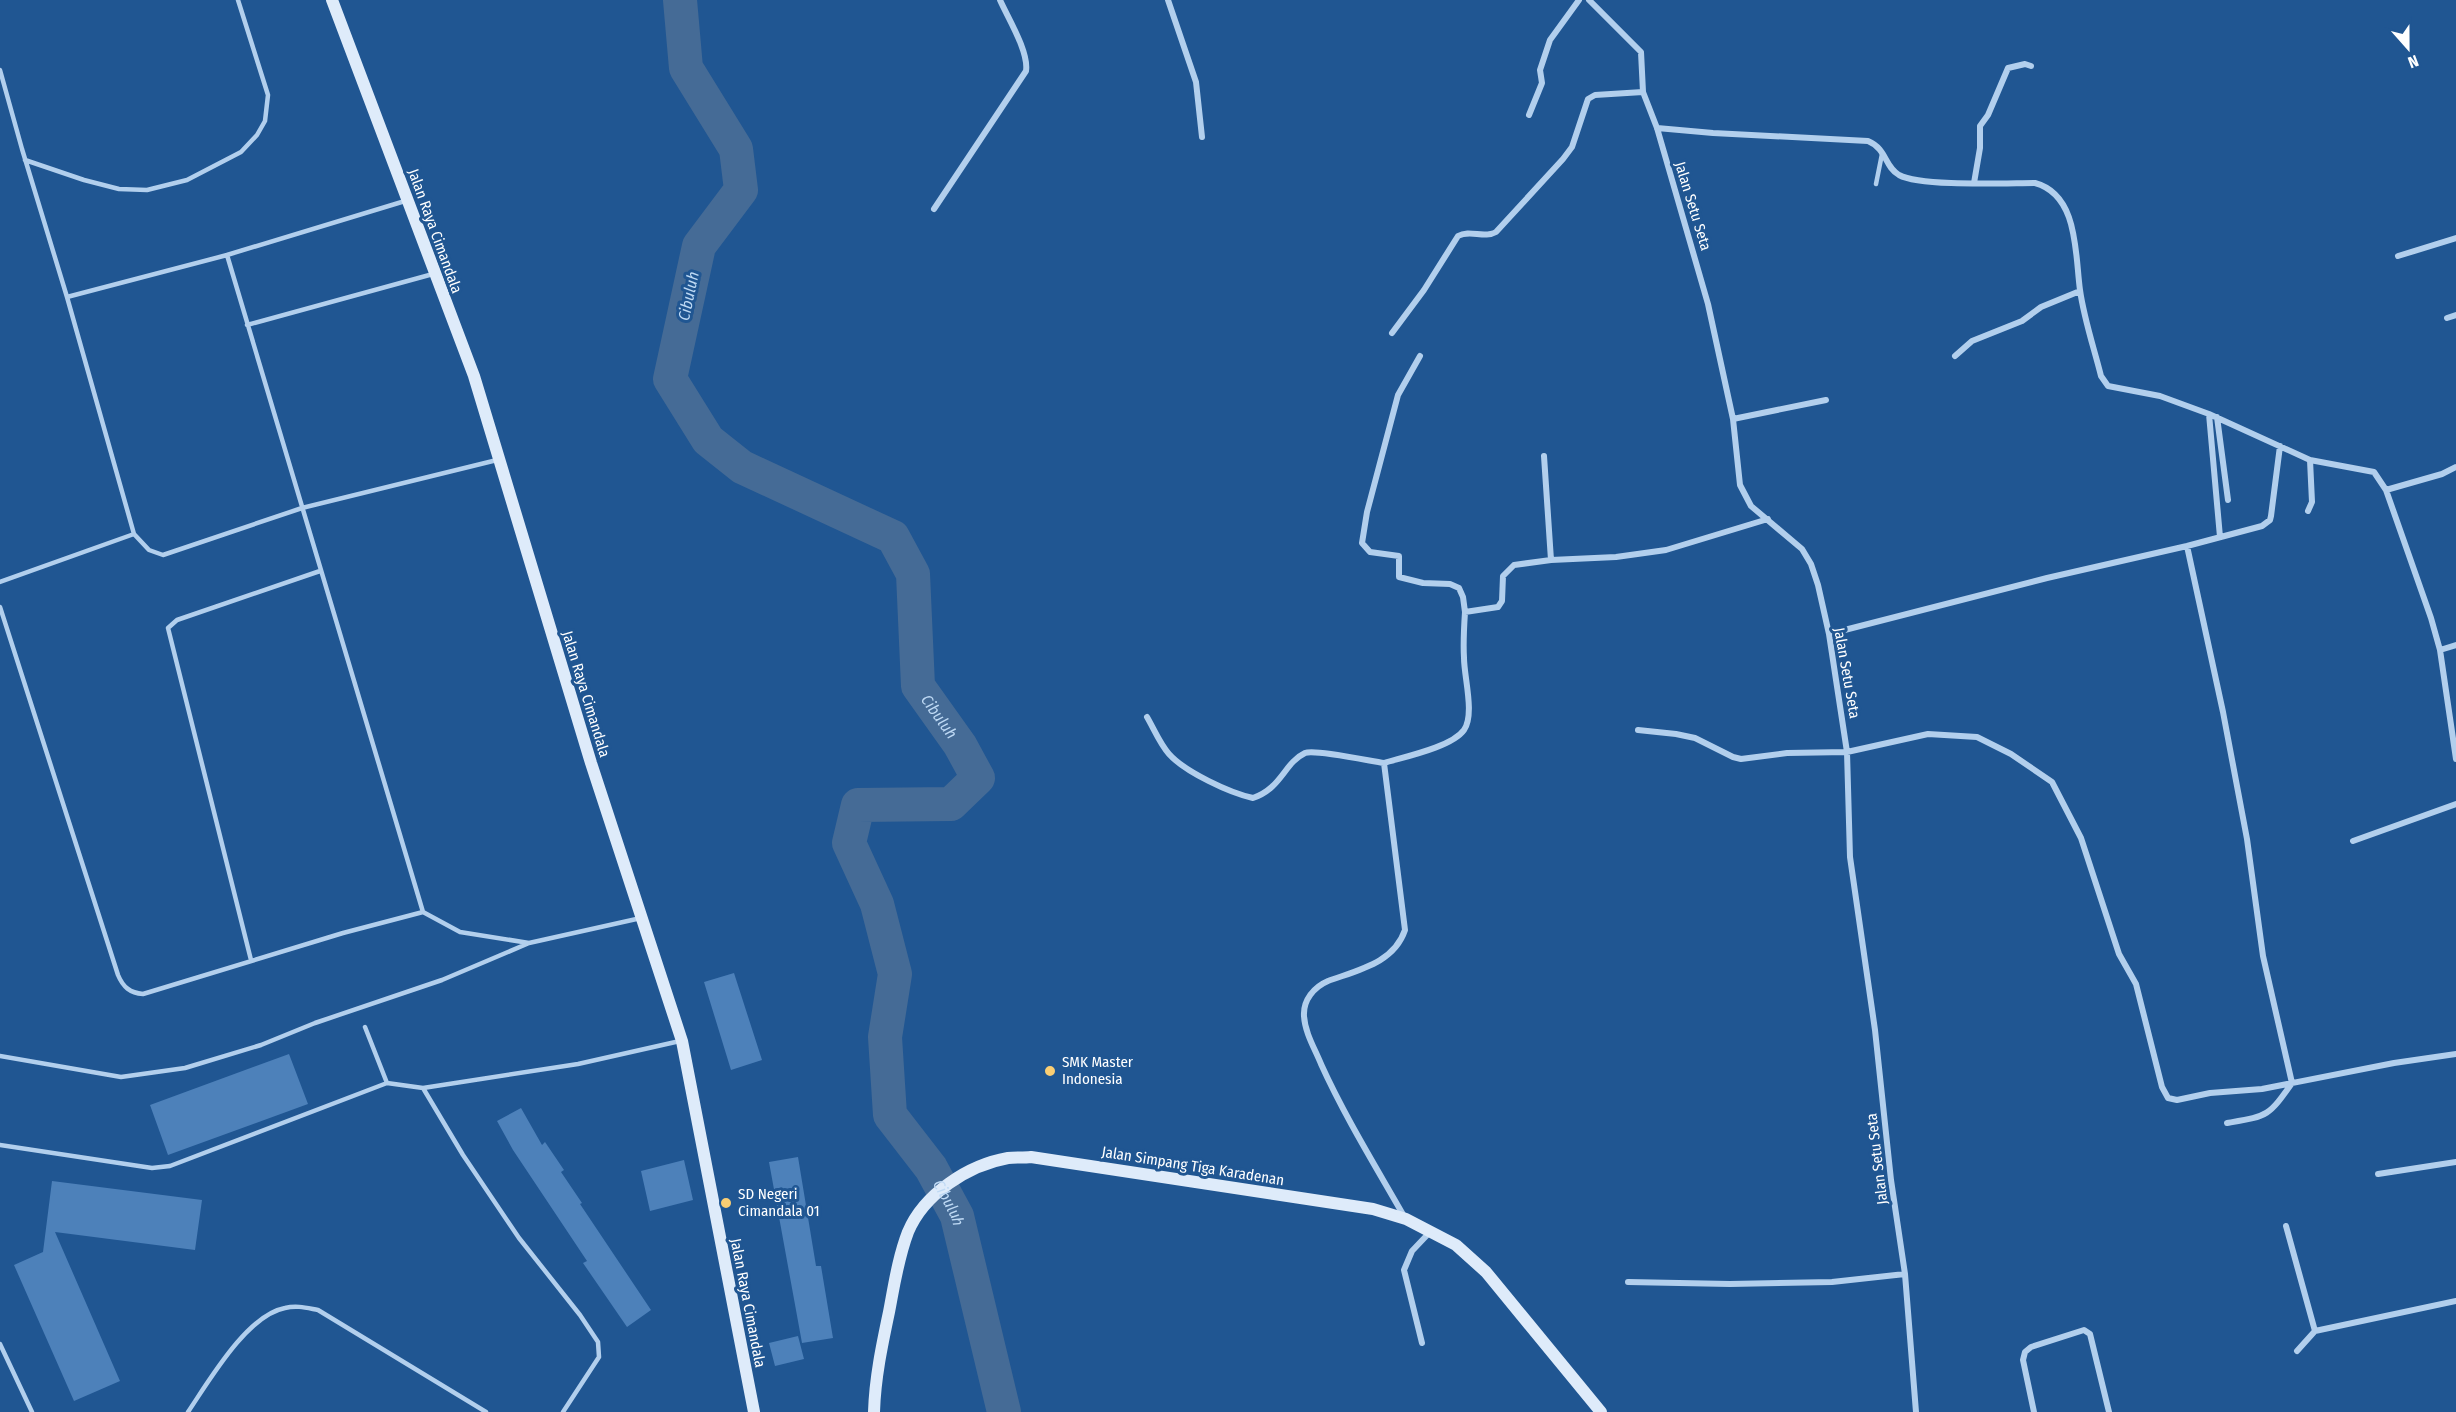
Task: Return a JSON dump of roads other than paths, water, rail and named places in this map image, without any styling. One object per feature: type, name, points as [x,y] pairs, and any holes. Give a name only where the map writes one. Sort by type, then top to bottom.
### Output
[{"type":"street","name":"Jalan Raya Cimandala","points":[[332,0],[474,376],[591,763],[682,1041],[754,1412]]},
{"type":"street","points":[[934,208],[1026,70],[1027,63],[1023,51],[1000,0]]},
{"type":"street","points":[[1168,0],[1196,82],[1202,137]]},
{"type":"street","points":[[1529,115],[1542,83],[1540,70],[1550,40],[1579,0]]},
{"type":"street","name":"Jalan Setu Seta","points":[[1589,0],[1641,52],[1643,92],[1657,128],[1700,273],[1733,419],[1740,485],[1751,506],[1802,549],[1811,564],[1829,634],[1847,752],[1850,857],[1875,1030],[1891,1180],[1905,1274],[1916,1412]]},
{"type":"street","points":[[1974,183],[1980,148],[1980,126],[1988,115],[2008,68],[2025,64],[2031,66]]},
{"type":"street","points":[[1392,333],[1424,290],[1458,236],[1464,233],[1490,236],[1496,232],[1563,159],[1572,147],[1588,99],[1594,94],[1643,92]]},
{"type":"street","points":[[1657,128],[1868,141],[1883,152],[1891,167],[1899,175],[1947,182],[2035,183],[2047,186],[2057,195],[2069,217],[2077,251],[2080,291],[2101,376],[2108,386],[2160,396],[2217,417],[2310,460],[2373,472],[2385,490],[2431,618],[2440,650],[2456,759]]},
{"type":"street","points":[[2398,256],[2456,238]]},
{"type":"street","points":[[1955,356],[1972,342],[2022,321],[2040,307],[2080,291]]},
{"type":"street","points":[[2446,318],[2456,315]]},
{"type":"street","points":[[1147,717],[1162,744],[1176,761],[1208,779],[1253,798],[1267,792],[1295,761],[1312,751],[1384,763],[1429,750],[1458,736],[1465,730],[1469,710],[1464,671],[1463,597],[1458,588],[1450,584],[1423,583],[1399,577],[1399,556],[1370,552],[1362,543],[1367,512],[1398,395],[1420,356]]},
{"type":"street","points":[[1733,419],[1826,400]]},
{"type":"street","points":[[2209,414],[2220,537]]},
{"type":"street","points":[[2217,417],[2228,500]]},
{"type":"street","points":[[1829,634],[2262,526],[2270,520],[2280,446]]},
{"type":"street","points":[[1544,456],[1551,560]]},
{"type":"street","points":[[2308,511],[2312,502],[2310,460]]},
{"type":"street","points":[[2385,490],[2442,474],[2456,467]]},
{"type":"street","points":[[1465,612],[1498,607],[1502,601],[1503,576],[1514,565],[1551,560],[1616,557],[1666,550],[1768,519]]},
{"type":"street","points":[[2187,546],[2223,712],[2247,839],[2263,956],[2292,1083],[2270,1113],[2262,1117],[2227,1123]]},
{"type":"street","points":[[2440,650],[2456,645]]},
{"type":"street","points":[[1638,730],[1695,738],[1732,757],[1741,759],[1787,753],[1847,752],[1928,734],[1977,737],[2011,754],[2052,782],[2081,838],[2119,954],[2136,984],[2162,1087],[2168,1098],[2177,1100],[2210,1093],[2262,1089],[2394,1063],[2456,1054]]},
{"type":"street","points":[[1384,763],[1405,930],[1401,942],[1384,960],[1319,985],[1307,999],[1304,1015],[1308,1033],[1340,1105],[1406,1220]]},
{"type":"street","points":[[2353,841],[2456,804]]},
{"type":"street","name":"Jalan Simpang Tiga Karadenan","points":[[874,1412],[874,1388],[899,1262],[909,1231],[931,1199],[950,1182],[1007,1158],[1031,1157],[1373,1209],[1406,1220],[1456,1245],[1486,1272],[1601,1412]]},
{"type":"street","points":[[2378,1174],[2456,1162]]},
{"type":"street","points":[[2286,1226],[2315,1331]]},
{"type":"street","points":[[1422,1343],[1404,1270],[1412,1251],[1431,1232]]},
{"type":"street","points":[[1628,1282],[1832,1282],[1905,1274]]},
{"type":"street","points":[[2297,1351],[2315,1331],[2456,1301]]},
{"type":"street","points":[[2034,1412],[2023,1360],[2025,1352],[2031,1347],[2084,1330],[2090,1334],[2109,1412]]},
{"type":"lane","points":[[25,160],[119,189],[147,190],[187,180],[241,152],[257,135],[265,121],[268,95],[237,0]]},
{"type":"lane","points":[[0,72],[68,297],[134,534],[149,550],[163,555],[302,508],[500,459]]},
{"type":"lane","points":[[1876,184],[1883,152]]},
{"type":"lane","points":[[68,297],[227,255],[408,201]]},
{"type":"lane","points":[[227,255],[423,912]]},
{"type":"lane","points":[[247,325],[435,273]]},
{"type":"lane","points":[[0,582],[134,534]]},
{"type":"lane","points":[[251,960],[168,628],[177,620],[320,571]]},
{"type":"lane","points":[[0,607],[122,984],[135,993],[143,994],[251,960],[423,912],[460,932],[529,943]]},
{"type":"lane","points":[[0,1056],[121,1077],[185,1068],[261,1045],[315,1023],[442,980],[529,943],[641,918]]},
{"type":"lane","points":[[365,1027],[387,1083]]},
{"type":"lane","points":[[0,1145],[152,1168],[170,1166],[387,1083],[423,1088],[578,1064],[682,1041]]},
{"type":"lane","points":[[423,1088],[519,1238],[580,1314],[598,1342],[599,1357],[563,1412]]},
{"type":"lane","points":[[188,1412],[235,1345],[266,1316],[284,1308],[301,1306],[318,1310],[486,1412]]},
{"type":"lane","points":[[0,1344],[32,1412]]},
{"type":"waterway","name":"Cibuluh","points":[[680,0],[686,68],[736,149],[741,190],[699,246],[670,379],[708,440],[742,467],[893,537],[913,574],[918,686],[960,745],[978,778],[951,804],[858,805],[849,843],[877,904],[895,974],[885,1037],[890,1115],[931,1168],[957,1216],[1004,1412]]},
{"type":"place","name":"SMK Master Indonesia","points":[[1050,1071]]},
{"type":"place","name":"SD Negeri Cimandala 01","points":[[726,1203]]}]
